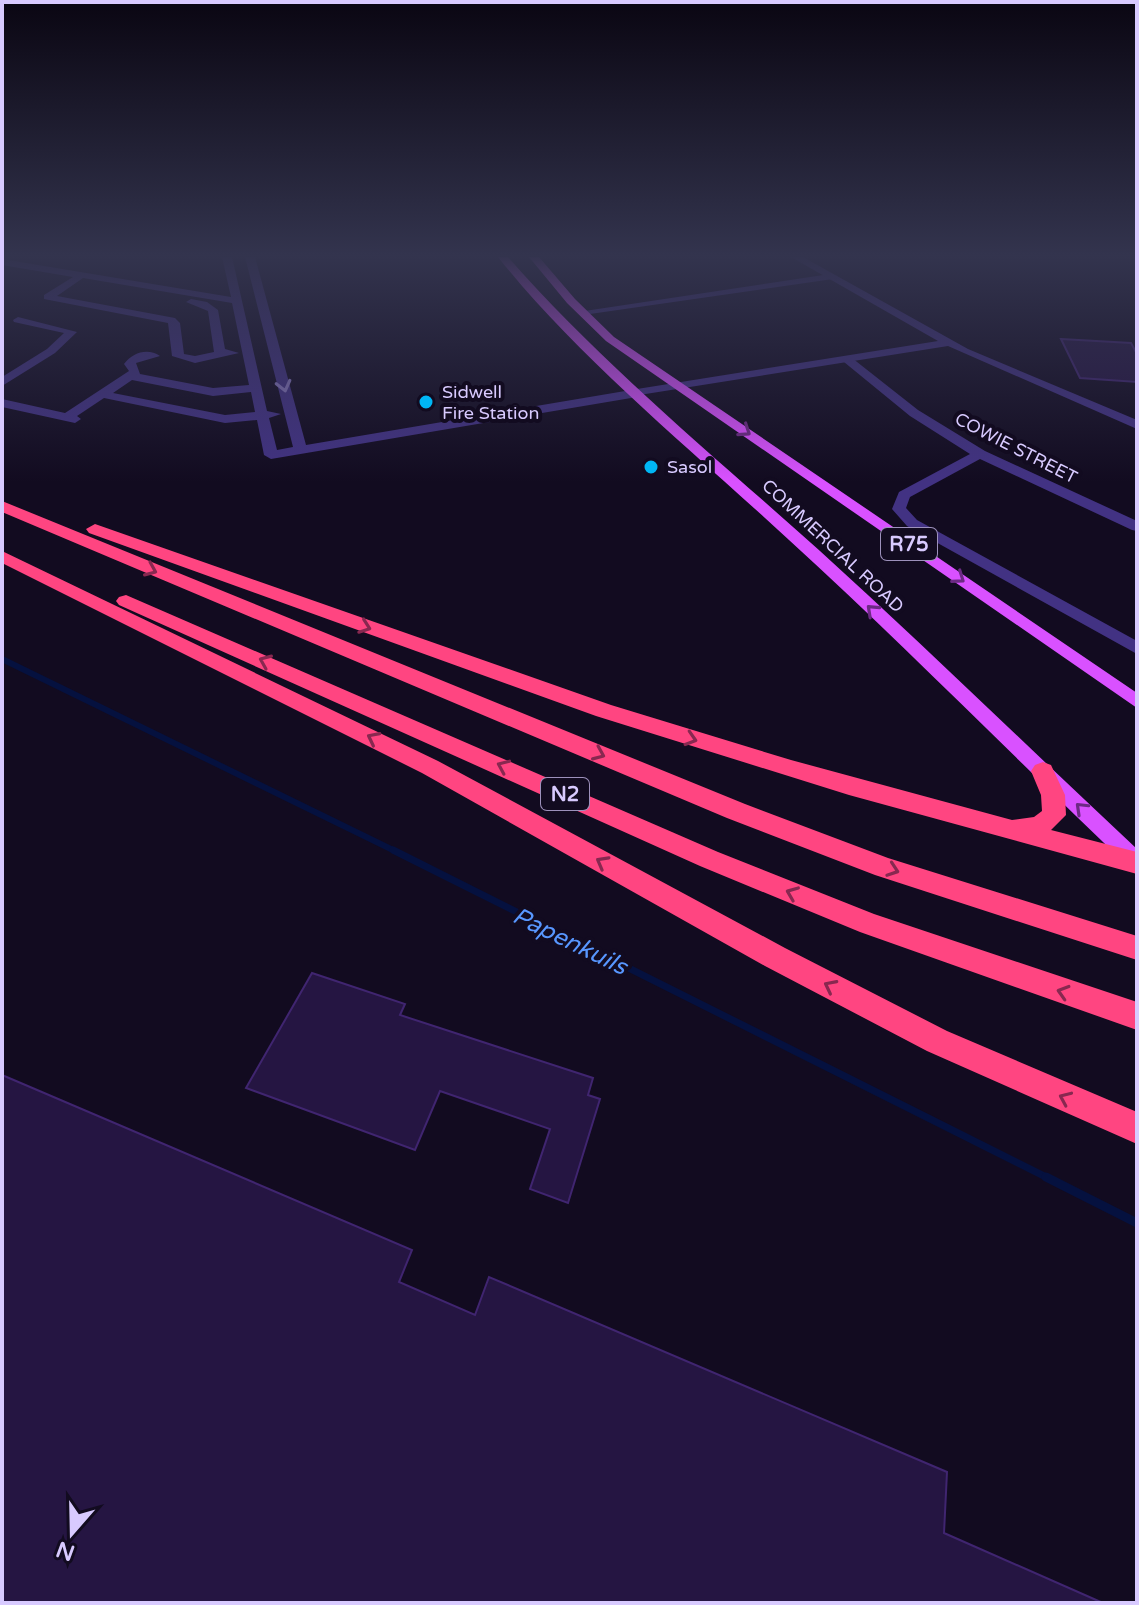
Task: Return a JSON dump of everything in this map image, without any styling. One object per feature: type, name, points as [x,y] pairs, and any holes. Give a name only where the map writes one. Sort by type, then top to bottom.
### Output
[{"type":"highway","points":[[2,496],[481,669],[674,734],[834,783],[1137,862]]},
{"type":"highway","name":"N2","points":[[2,506],[736,811],[884,867],[1137,948]]},
{"type":"highway","points":[[2,553],[430,767],[775,957],[923,1034],[1137,1128]]},
{"type":"highway","name":"N2","points":[[2,553],[312,680],[709,859],[869,924],[1137,1016]]},
{"type":"highway","points":[[996,826],[1024,828],[1049,821],[1056,805],[1043,771]]},
{"type":"main road","name":"COMMERCIAL ROAD","points":[[573,332],[1137,862]]},
{"type":"main road","name":"COMMERCIAL ROAD","points":[[603,332],[1137,702]]},
{"type":"street","points":[[2,382],[51,351],[72,332]]},
{"type":"street","points":[[176,332],[178,356],[182,359],[249,351]]},
{"type":"street","points":[[217,332],[223,353]]},
{"type":"street","points":[[245,332],[271,455],[948,343]]},
{"type":"street","points":[[271,332],[301,451]]},
{"type":"street","points":[[928,332],[1013,374],[1137,425]]},
{"type":"street","points":[[2,403],[71,418],[131,376],[136,370],[130,364],[132,360],[141,355],[154,356]]},
{"type":"street","name":"COWIE STREET","points":[[848,360],[914,413],[980,454],[1137,527]]},
{"type":"street","points":[[131,376],[213,392],[257,388]]},
{"type":"street","points":[[102,394],[225,419],[291,412]]},
{"type":"street","points":[[980,454],[904,495],[900,499],[899,509],[912,523],[1137,648]]},
{"type":"building","points":[[1061,339],[1131,343],[1137,354],[1137,382],[1080,378]]},
{"type":"building","points":[[312,973],[405,1004],[400,1015],[593,1078],[588,1095],[600,1099],[568,1203],[530,1189],[550,1129],[440,1091],[415,1150],[246,1088]]},
{"type":"building","points":[[2,1075],[412,1250],[399,1282],[475,1315],[489,1277],[947,1472],[944,1533],[1103,1603],[2,1603]]},
{"type":"waterway","name":"Papenkuils","points":[[2,659],[397,852]]},
{"type":"waterway","name":"Papenkuils","points":[[393,850],[397,852]]},
{"type":"waterway","name":"Papenkuils","points":[[397,852],[1050,1179]]},
{"type":"waterway","name":"Papenkuils","points":[[1046,1177],[1137,1223]]},
{"type":"place","name":"Sidwell Fire Station","points":[[426,402]]},
{"type":"place","name":"Sasol","points":[[651,467]]}]
